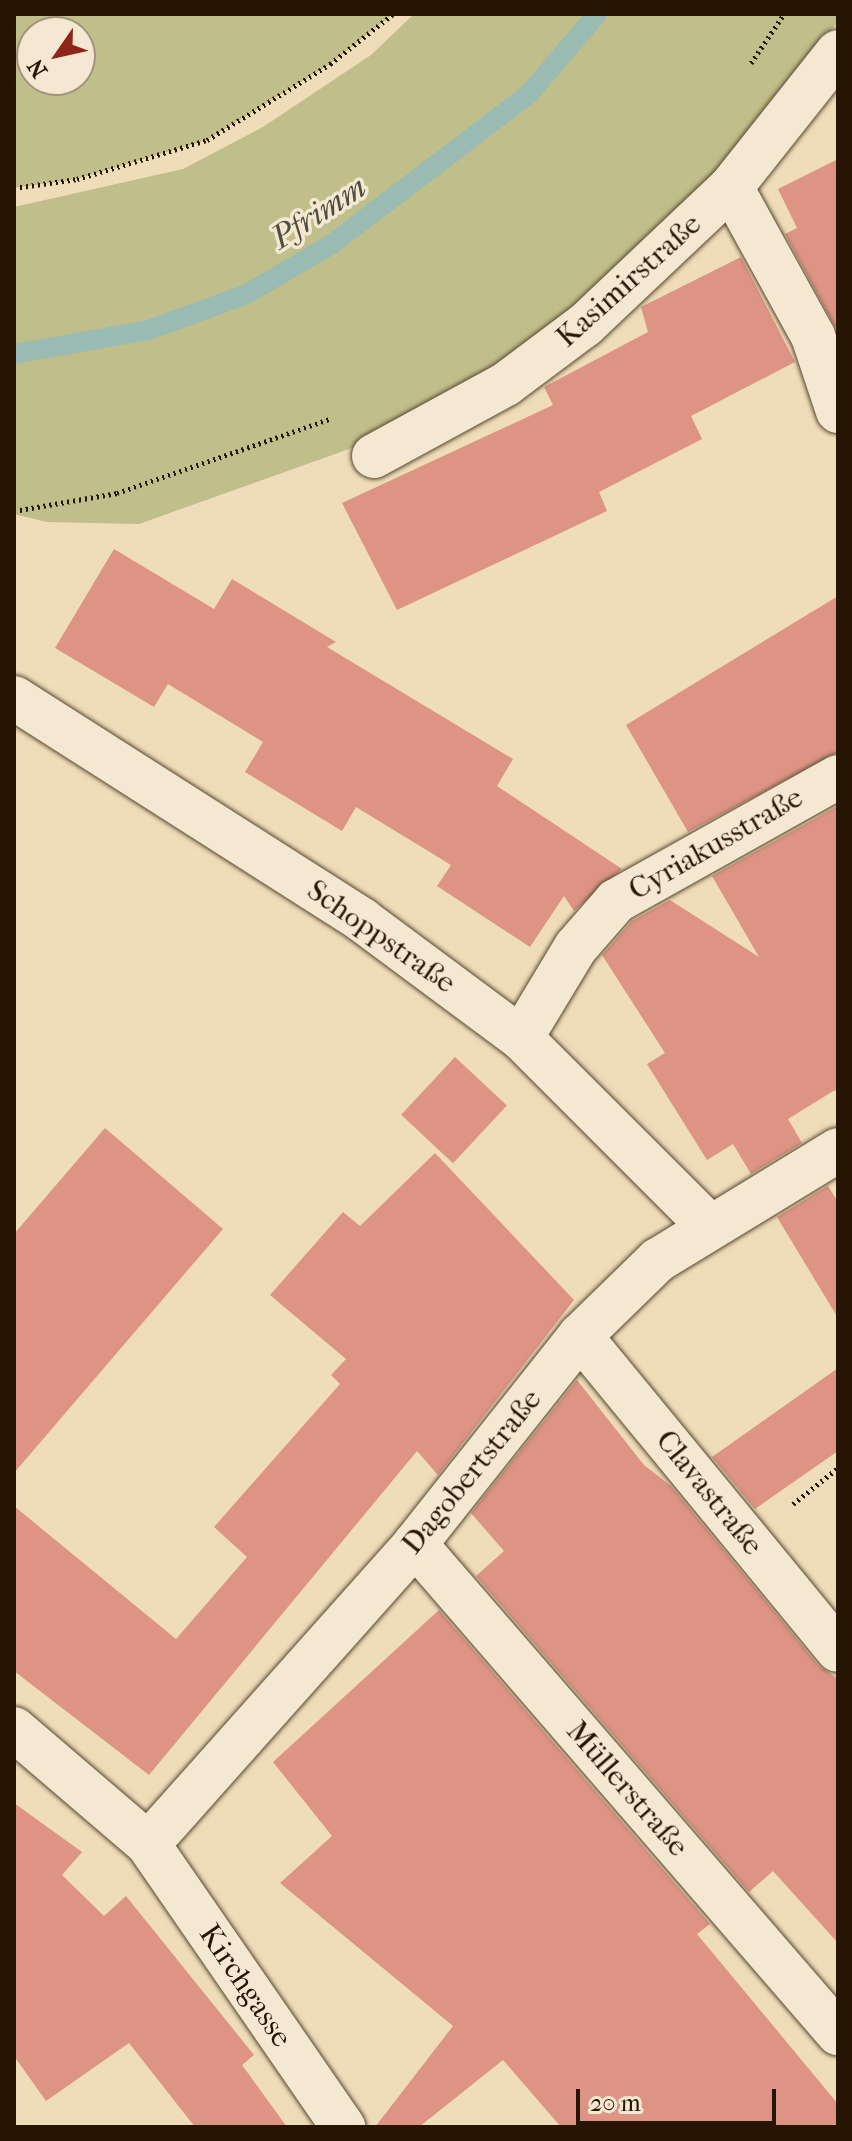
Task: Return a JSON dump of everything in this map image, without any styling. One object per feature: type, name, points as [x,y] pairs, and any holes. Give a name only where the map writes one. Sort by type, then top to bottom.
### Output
[{"type":"street","name":"Kasimirstraße","points":[[374,456],[506,384],[585,325],[731,187],[838,52]]},
{"type":"street","points":[[731,187],[813,336],[838,411]]},
{"type":"street","name":"Schoppstraße","points":[[14,698],[362,920],[521,1038],[708,1225]]},
{"type":"street","name":"Cyriakusstraße","points":[[521,1038],[576,947],[616,901],[838,777]]},
{"type":"street","name":"Dagobertstraße","points":[[148,1844],[415,1544],[580,1336],[658,1260],[708,1225],[838,1150]]},
{"type":"street","name":"Clavastraße","points":[[580,1336],[838,1650]]},
{"type":"street","name":"Müllerstraße","points":[[415,1544],[838,2033]]},
{"type":"street","name":"Kirchgasse","points":[[14,1729],[148,1844],[343,2127]]},
{"type":"path","points":[[14,188],[77,179],[207,140],[330,64],[393,14]]},
{"type":"path","points":[[745,71],[784,14]]},
{"type":"path","points":[[14,511],[117,493],[338,416]]},
{"type":"shaded area","points":[[14,14],[393,14],[330,64],[207,140],[77,179],[14,188]]},
{"type":"shaded area","points":[[414,14],[838,14],[838,21],[749,140],[664,233],[510,364],[377,439],[139,524],[47,522],[14,514],[14,207],[183,169],[263,127],[371,55]]},
{"type":"building","points":[[838,159],[838,332],[785,234],[797,228],[778,189]]},
{"type":"building","points":[[741,257],[795,362],[691,416],[702,439],[599,492],[607,511],[397,610],[342,503],[553,405],[544,387],[648,332],[641,307]]},
{"type":"building","points":[[114,549],[214,609],[232,579],[336,642],[327,647],[513,759],[497,786],[622,869],[574,911],[564,896],[530,947],[437,886],[451,865],[356,807],[342,831],[245,772],[263,742],[168,684],[154,707],[55,648]]},
{"type":"building","points":[[838,596],[838,752],[688,832],[626,725]]},
{"type":"building","points":[[838,806],[838,1095],[835,1090],[788,1119],[802,1143],[751,1174],[733,1144],[707,1160],[647,1064],[665,1053],[602,955],[632,921],[670,900],[759,957],[712,876]]},
{"type":"building","points":[[455,1057],[507,1105],[453,1163],[401,1115]]},
{"type":"building","points":[[105,1128],[223,1229],[14,1473],[14,1234]]},
{"type":"building","points":[[435,1153],[574,1300],[438,1475],[417,1451],[149,1775],[14,1671],[14,1506],[176,1639],[247,1557],[214,1527],[340,1384],[331,1375],[346,1359],[270,1295],[343,1212],[360,1226]]},
{"type":"building","points":[[828,1186],[838,1202],[838,1318],[777,1217]]},
{"type":"building","points":[[838,1368],[838,1451],[755,1509],[712,1457]]},
{"type":"building","points":[[577,1380],[644,1465],[671,1486],[819,1666],[838,1679],[838,1943],[773,1871],[749,1892],[476,1576],[504,1551],[471,1513]]},
{"type":"building","points":[[439,1610],[710,1924],[697,1934],[838,2104],[838,2127],[561,2127],[503,2060],[419,2127],[375,2127],[453,2026],[280,1883],[332,1836],[273,1762]]},
{"type":"building","points":[[14,1803],[82,1852],[62,1875],[104,1916],[126,1896],[254,2055],[242,2065],[287,2127],[195,2127],[129,2043],[46,2101],[14,2056]]},
{"type":"waterway","name":"Pfrimm","points":[[14,354],[149,330],[247,294],[332,244],[529,94],[597,14]]}]
